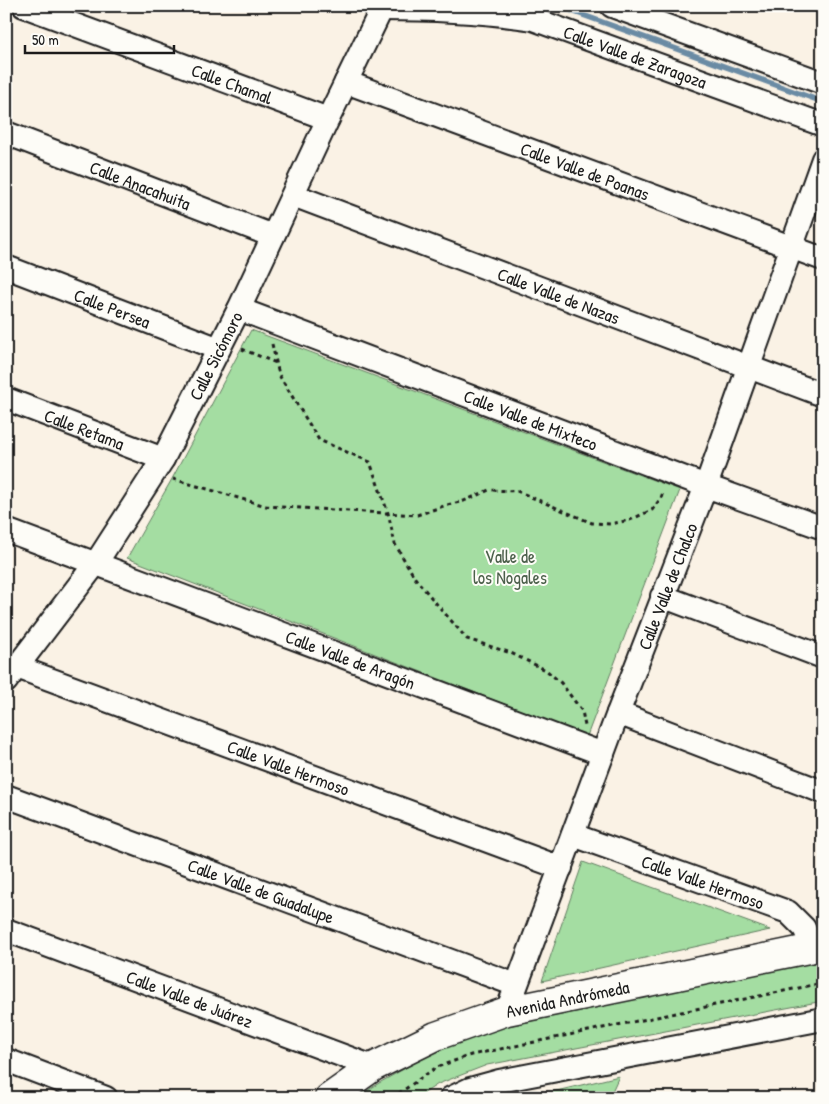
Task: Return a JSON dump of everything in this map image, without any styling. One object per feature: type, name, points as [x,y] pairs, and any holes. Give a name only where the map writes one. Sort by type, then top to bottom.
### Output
[{"type":"street","name":"Calle Chamal","points":[[24,6],[328,119]]},
{"type":"street","points":[[612,6],[823,82]]},
{"type":"street","name":"Calle Sicómoro","points":[[10,670],[96,563],[170,464],[219,349],[380,7]]},
{"type":"street","name":"Calle Valle de Zaragoza","points":[[380,7],[456,10],[533,19],[823,125]]},
{"type":"street","name":"Calle Valle de Poanas","points":[[346,82],[823,259]]},
{"type":"street","name":"Calle Anacahuita","points":[[6,133],[273,236]]},
{"type":"street","name":"Calle Valle de Chalco","points":[[507,1011],[662,596],[706,486],[823,159]]},
{"type":"street","name":"Calle Valle de Nazas","points":[[293,194],[823,395]]},
{"type":"street","name":"Calle Persea","points":[[6,267],[219,349]]},
{"type":"street","name":"Calle Valle de Mixteco","points":[[239,309],[706,486],[823,528]]},
{"type":"street","name":"Calle Retama","points":[[6,400],[170,464]]},
{"type":"street","name":"Calle Valle de Aragón","points":[[6,530],[603,754]]},
{"type":"street","points":[[662,596],[823,657]]},
{"type":"street","name":"Calle Valle Hermoso","points":[[10,670],[561,868]]},
{"type":"street","points":[[618,713],[823,792]]},
{"type":"street","name":"Calle Valle de Guadalupe","points":[[6,796],[516,985]]},
{"type":"street","name":"Calle Valle Hermoso","points":[[573,835],[788,912],[804,928],[818,947]]},
{"type":"street","name":"Calle Valle de Juárez","points":[[6,930],[373,1067]]},
{"type":"street","name":"Avenida Andrómeda","points":[[330,1098],[373,1067],[436,1036],[507,1011],[818,947]]},
{"type":"street","points":[[451,1098],[470,1089],[499,1081],[823,1019]]},
{"type":"street","points":[[6,1060],[106,1098]]},
{"type":"path","points":[[271,337],[279,375],[320,440],[370,462],[388,513],[395,544],[415,578],[467,639],[511,653],[546,670],[561,683],[582,711],[585,728]]},
{"type":"path","points":[[244,343],[241,349],[276,363]]},
{"type":"path","points":[[170,464],[172,479],[266,506],[417,516],[447,505],[464,502],[490,490],[500,490],[518,491],[592,523],[610,524],[630,520],[652,510],[661,498],[666,485]]},
{"type":"path","points":[[392,1098],[438,1067],[472,1055],[823,983]]},
{"type":"green space","name":"Valle de los Nogales","points":[[251,330],[680,490],[587,736],[127,558],[172,479]]},
{"type":"green space","points":[[583,862],[770,930],[542,981]]},
{"type":"green space","points":[[823,960],[823,1001],[487,1065],[438,1084],[417,1098],[356,1098],[441,1048],[493,1029]]},
{"type":"green space","points":[[619,1076],[609,1098],[527,1098]]},
{"type":"waterway","points":[[558,6],[823,102]]}]
